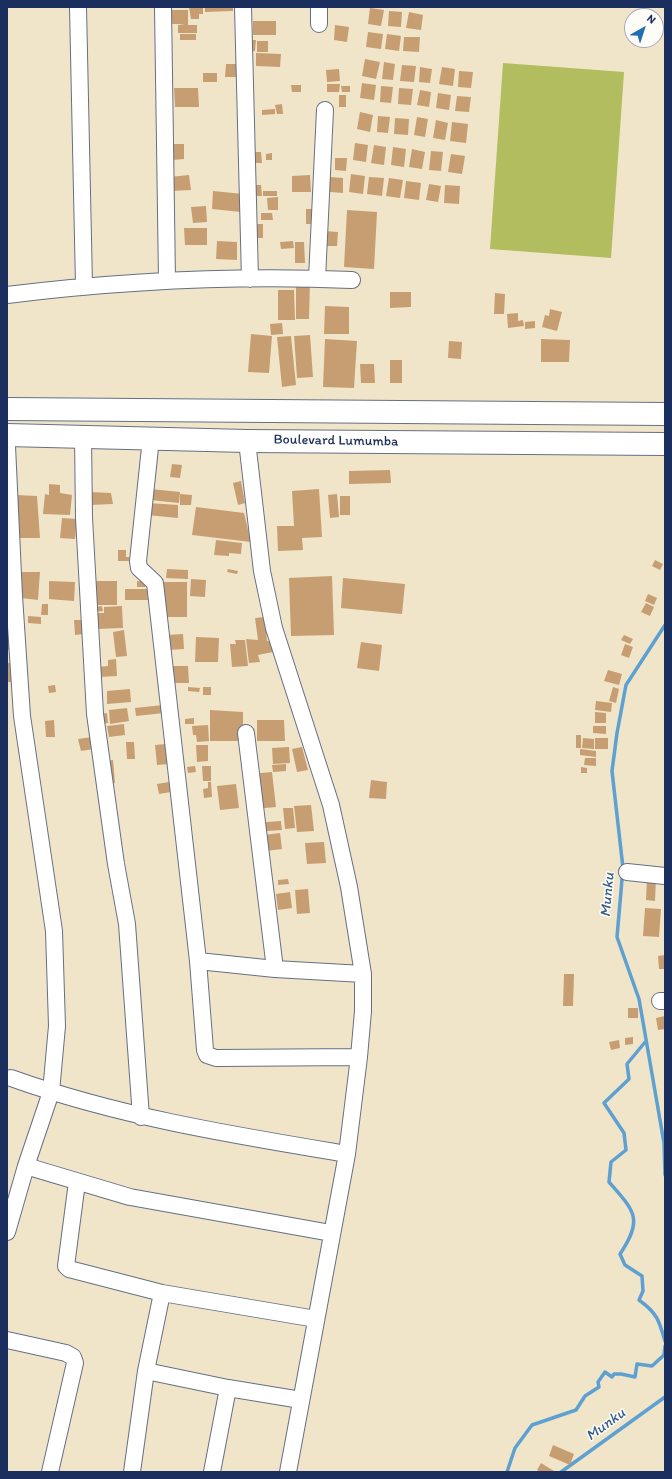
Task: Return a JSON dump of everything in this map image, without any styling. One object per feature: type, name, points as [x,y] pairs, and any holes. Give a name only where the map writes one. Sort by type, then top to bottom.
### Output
[{"type":"highway","name":"Boulevard Lumumba","points":[[7,409],[665,414]]},
{"type":"highway","name":"Boulevard Lumumba","points":[[7,435],[248,441],[665,444]]},
{"type":"street","points":[[78,7],[84,285]]},
{"type":"street","points":[[163,7],[167,280]]},
{"type":"street","points":[[243,7],[250,279]]},
{"type":"street","points":[[319,7],[319,24]]},
{"type":"street","points":[[317,279],[325,110]]},
{"type":"street","points":[[7,295],[84,285],[167,280],[352,280]]},
{"type":"street","points":[[82,436],[84,525],[95,714],[116,864],[127,924],[141,1117]]},
{"type":"street","points":[[151,438],[138,561],[139,568],[155,582],[198,960],[205,1050],[207,1055],[216,1058],[359,1057]]},
{"type":"street","points":[[248,441],[262,571],[274,628],[331,804],[349,887],[363,974],[363,1011],[359,1057],[347,1154],[331,1233],[288,1472]]},
{"type":"street","points":[[7,446],[14,596],[22,716],[54,931],[57,1026],[51,1092],[26,1166],[7,1232]]},
{"type":"street","points":[[246,733],[275,968]]},
{"type":"street","points":[[627,872],[665,876]]},
{"type":"street","points":[[198,960],[275,968],[363,974]]},
{"type":"street","points":[[11,1078],[51,1092],[141,1117],[259,1140],[347,1154]]},
{"type":"street","points":[[26,1166],[130,1197],[331,1233]]},
{"type":"street","points":[[77,1182],[66,1266],[73,1271],[162,1293],[316,1319]]},
{"type":"street","points":[[132,1472],[146,1371],[162,1293]]},
{"type":"street","points":[[7,1340],[66,1353],[73,1357],[74,1363],[50,1472]]},
{"type":"street","points":[[146,1371],[228,1388],[301,1400]]},
{"type":"street","points":[[212,1472],[228,1388]]},
{"type":"green space","points":[[503,63],[624,72],[611,258],[490,249]]},
{"type":"building","points":[[189,7],[203,7],[203,14],[199,14],[199,19],[191,19]]},
{"type":"building","points":[[205,7],[233,7],[233,11],[205,12]]},
{"type":"building","points":[[370,8],[384,10],[381,26],[368,24]]},
{"type":"building","points":[[172,10],[188,10],[188,25],[197,25],[197,33],[178,33],[178,25],[185,24],[171,24]]},
{"type":"building","points":[[389,11],[402,12],[401,27],[388,26]]},
{"type":"building","points":[[409,12],[423,15],[421,30],[406,28]]},
{"type":"building","points":[[253,21],[276,21],[276,35],[253,35]]},
{"type":"building","points":[[335,25],[349,27],[347,42],[334,40]]},
{"type":"building","points":[[368,32],[383,34],[381,49],[366,47]]},
{"type":"building","points":[[180,34],[196,34],[196,40],[180,40]]},
{"type":"building","points":[[387,34],[401,36],[399,51],[385,49]]},
{"type":"building","points":[[404,37],[420,37],[419,52],[403,51]]},
{"type":"building","points":[[247,40],[256,40],[255,51],[247,51]]},
{"type":"building","points":[[257,41],[268,41],[268,52],[257,52]]},
{"type":"building","points":[[256,53],[281,54],[280,67],[256,66]]},
{"type":"building","points":[[365,59],[380,62],[376,79],[362,76]]},
{"type":"building","points":[[384,62],[395,64],[393,80],[382,79]]},
{"type":"building","points":[[226,64],[236,64],[236,77],[225,77]]},
{"type":"building","points":[[402,65],[416,66],[414,82],[400,81]]},
{"type":"building","points":[[420,67],[432,69],[430,83],[419,82]]},
{"type":"building","points":[[442,67],[455,69],[453,86],[439,84]]},
{"type":"building","points":[[339,69],[340,81],[327,82],[326,70]]},
{"type":"building","points":[[459,71],[473,72],[471,88],[458,87]]},
{"type":"building","points":[[203,73],[217,73],[217,82],[203,82]]},
{"type":"building","points":[[362,83],[376,85],[374,100],[360,98]]},
{"type":"building","points":[[327,84],[340,84],[339,92],[327,92]]},
{"type":"building","points":[[291,85],[301,85],[301,92],[292,92]]},
{"type":"building","points":[[341,86],[350,86],[350,92],[342,92]]},
{"type":"building","points":[[381,86],[393,87],[391,103],[380,102]]},
{"type":"building","points":[[174,88],[198,88],[199,107],[175,107]]},
{"type":"building","points":[[399,88],[413,89],[411,105],[398,104]]},
{"type":"building","points":[[420,90],[431,92],[429,107],[417,105]]},
{"type":"building","points":[[438,93],[451,95],[449,110],[436,108]]},
{"type":"building","points":[[339,95],[346,95],[346,107],[339,107]]},
{"type":"building","points":[[457,96],[471,97],[469,112],[455,111]]},
{"type":"building","points":[[282,104],[283,114],[277,114],[275,105]]},
{"type":"building","points":[[275,109],[275,114],[262,115],[262,110]]},
{"type":"building","points":[[360,112],[373,115],[370,132],[357,129]]},
{"type":"building","points":[[378,116],[390,117],[388,133],[377,132]]},
{"type":"building","points":[[417,117],[428,119],[425,137],[414,135]]},
{"type":"building","points":[[395,118],[409,119],[408,135],[394,134]]},
{"type":"building","points":[[436,120],[448,123],[445,140],[433,138]]},
{"type":"building","points":[[452,122],[468,124],[466,143],[450,141]]},
{"type":"building","points":[[355,143],[368,145],[366,162],[353,160]]},
{"type":"building","points":[[172,144],[184,144],[184,159],[173,160]]},
{"type":"building","points":[[374,145],[386,147],[384,165],[371,163]]},
{"type":"building","points":[[393,147],[406,149],[404,167],[391,165]]},
{"type":"building","points":[[412,149],[425,152],[422,169],[409,167]]},
{"type":"building","points":[[431,151],[443,152],[441,171],[429,170]]},
{"type":"building","points":[[254,152],[261,152],[262,163],[254,163]]},
{"type":"building","points":[[272,153],[272,160],[266,160],[266,154]]},
{"type":"building","points":[[451,154],[465,156],[462,174],[448,172]]},
{"type":"building","points":[[335,158],[347,158],[346,171],[335,170]]},
{"type":"building","points":[[351,174],[365,176],[363,194],[349,192]]},
{"type":"building","points":[[189,175],[191,190],[171,191],[169,177]]},
{"type":"building","points":[[310,175],[311,192],[292,192],[292,176]]},
{"type":"building","points":[[330,177],[343,178],[343,193],[330,192]]},
{"type":"building","points":[[369,177],[384,178],[382,196],[367,194]]},
{"type":"building","points":[[389,178],[403,180],[400,198],[386,196]]},
{"type":"building","points":[[406,181],[421,183],[419,200],[404,198]]},
{"type":"building","points":[[429,184],[441,186],[438,202],[426,200]]},
{"type":"building","points":[[253,185],[261,185],[262,196],[254,196]]},
{"type":"building","points":[[445,185],[460,186],[459,204],[444,203]]},
{"type":"building","points":[[213,191],[243,194],[241,212],[212,209]]},
{"type":"building","points":[[263,191],[277,191],[277,196],[263,196]]},
{"type":"building","points":[[278,197],[278,210],[268,210],[267,198]]},
{"type":"building","points":[[206,206],[207,222],[193,223],[191,207]]},
{"type":"building","points":[[306,209],[315,209],[315,224],[306,224]]},
{"type":"building","points":[[347,210],[377,212],[374,269],[344,267]]},
{"type":"building","points":[[261,213],[272,213],[273,220],[261,220]]},
{"type":"building","points":[[253,224],[263,224],[263,238],[254,238]]},
{"type":"building","points":[[184,228],[207,228],[207,245],[185,245]]},
{"type":"building","points":[[324,231],[338,232],[337,246],[327,246],[327,240],[323,240]]},
{"type":"building","points":[[217,241],[237,242],[237,260],[216,259]]},
{"type":"building","points":[[293,241],[294,248],[281,249],[280,242]]},
{"type":"building","points":[[295,242],[304,242],[305,263],[295,263]]},
{"type":"building","points":[[296,280],[310,280],[309,319],[296,319]]},
{"type":"building","points":[[278,290],[294,290],[295,320],[278,320]]},
{"type":"building","points":[[390,292],[411,292],[411,307],[390,308]]},
{"type":"building","points":[[495,293],[505,294],[504,314],[494,314]]},
{"type":"building","points":[[325,306],[349,307],[349,334],[324,334]]},
{"type":"building","points":[[550,309],[562,312],[557,331],[542,327],[545,315],[549,316]]},
{"type":"building","points":[[518,313],[518,321],[523,320],[524,326],[508,328],[507,314]]},
{"type":"building","points":[[535,321],[535,328],[525,329],[525,322]]},
{"type":"building","points":[[282,323],[283,334],[271,335],[270,324]]},
{"type":"building","points":[[251,334],[272,336],[269,373],[248,372]]},
{"type":"building","points":[[310,335],[313,377],[297,378],[294,336]]},
{"type":"building","points":[[291,336],[296,385],[282,387],[277,337]]},
{"type":"building","points":[[325,339],[357,341],[354,388],[323,387]]},
{"type":"building","points":[[541,339],[570,340],[569,362],[541,362]]},
{"type":"building","points":[[449,341],[462,342],[461,359],[448,358]]},
{"type":"building","points":[[390,360],[402,360],[402,383],[390,383]]},
{"type":"building","points":[[360,364],[374,364],[375,383],[361,383]]},
{"type":"building","points":[[172,464],[182,465],[180,478],[170,477]]},
{"type":"building","points":[[390,470],[391,483],[349,484],[349,471]]},
{"type":"building","points":[[241,481],[245,503],[238,505],[233,483]]},
{"type":"building","points":[[49,484],[60,485],[60,493],[72,495],[70,515],[43,514],[45,494],[49,495]]},
{"type":"building","points":[[151,489],[180,492],[179,503],[150,500]]},
{"type":"building","points":[[319,489],[322,537],[302,538],[303,550],[278,551],[277,526],[294,526],[292,491]]},
{"type":"building","points":[[90,492],[111,493],[113,504],[90,505]]},
{"type":"building","points":[[180,494],[192,495],[191,505],[180,505]]},
{"type":"building","points":[[337,494],[339,517],[330,518],[328,495]]},
{"type":"building","points":[[16,495],[37,496],[40,538],[15,538]]},
{"type":"building","points":[[340,496],[350,496],[350,515],[340,515]]},
{"type":"building","points":[[148,503],[178,505],[178,518],[147,515]]},
{"type":"building","points":[[196,507],[244,513],[251,542],[192,535]]},
{"type":"building","points":[[62,518],[77,519],[75,539],[60,538]]},
{"type":"building","points":[[216,540],[242,543],[241,554],[229,553],[229,556],[214,555]]},
{"type":"building","points":[[118,550],[126,550],[126,557],[129,557],[129,561],[118,561]]},
{"type":"building","points":[[655,560],[663,564],[660,570],[652,566]]},
{"type":"building","points":[[167,569],[188,570],[188,579],[166,578]]},
{"type":"building","points":[[228,569],[238,571],[237,574],[227,572]]},
{"type":"building","points":[[22,572],[40,572],[38,600],[21,598]]},
{"type":"building","points":[[332,576],[334,635],[291,636],[289,578]]},
{"type":"building","points":[[343,578],[405,584],[402,614],[341,608]]},
{"type":"building","points":[[191,579],[206,580],[205,597],[190,596]]},
{"type":"building","points":[[49,581],[75,582],[74,601],[49,599]]},
{"type":"building","points":[[94,581],[117,581],[117,605],[94,605]]},
{"type":"building","points":[[137,581],[145,582],[145,587],[137,587]]},
{"type":"building","points":[[163,582],[187,582],[187,617],[163,617]]},
{"type":"building","points":[[125,589],[147,589],[148,600],[125,600]]},
{"type":"building","points":[[648,594],[657,598],[654,605],[645,601]]},
{"type":"building","points":[[646,603],[654,607],[650,616],[641,612]]},
{"type":"building","points":[[42,604],[48,604],[48,615],[41,615]]},
{"type":"building","points":[[102,606],[103,611],[93,612],[93,607]]},
{"type":"building","points":[[122,606],[123,628],[96,629],[95,613],[104,613],[104,607]]},
{"type":"building","points":[[28,616],[41,617],[41,624],[28,623]]},
{"type":"building","points":[[265,617],[267,641],[275,641],[278,651],[258,655],[260,662],[249,663],[246,639],[258,640],[255,618]]},
{"type":"building","points":[[74,620],[83,620],[84,634],[75,635]]},
{"type":"building","points":[[7,627],[12,627],[12,650],[7,650]]},
{"type":"building","points":[[124,630],[127,656],[116,657],[113,632]]},
{"type":"building","points":[[183,634],[184,649],[168,650],[167,635]]},
{"type":"building","points":[[624,635],[633,639],[630,644],[621,640]]},
{"type":"building","points":[[196,637],[219,638],[218,662],[195,662]]},
{"type":"building","points":[[235,640],[245,640],[248,666],[232,667],[230,644],[236,644]]},
{"type":"building","points":[[361,642],[382,645],[379,671],[357,668]]},
{"type":"building","points":[[625,644],[633,647],[629,658],[621,655]]},
{"type":"building","points":[[116,659],[117,676],[99,677],[98,667],[108,666],[108,660]]},
{"type":"building","points":[[7,663],[14,663],[15,682],[8,682]]},
{"type":"building","points":[[171,666],[188,666],[189,683],[172,683]]},
{"type":"building","points":[[608,670],[622,674],[619,685],[604,681]]},
{"type":"building","points":[[55,685],[56,692],[49,693],[48,686]]},
{"type":"building","points":[[188,687],[200,688],[199,692],[188,691]]},
{"type":"building","points":[[203,687],[211,687],[211,695],[203,695]]},
{"type":"building","points":[[613,687],[619,689],[616,703],[609,701]]},
{"type":"building","points":[[130,689],[131,702],[107,704],[107,691]]},
{"type":"building","points":[[596,701],[612,703],[611,712],[595,710]]},
{"type":"building","points":[[163,705],[164,713],[136,716],[135,708]]},
{"type":"building","points":[[127,708],[129,721],[110,724],[109,710]]},
{"type":"building","points":[[210,710],[243,712],[243,741],[210,741]]},
{"type":"building","points":[[595,712],[606,713],[606,723],[595,723]]},
{"type":"building","points":[[107,713],[108,723],[101,724],[99,714]]},
{"type":"building","points":[[194,718],[194,724],[185,724],[185,719]]},
{"type":"building","points":[[54,720],[55,737],[46,737],[45,721]]},
{"type":"building","points":[[257,720],[284,720],[285,741],[257,741]]},
{"type":"building","points":[[124,724],[125,735],[109,737],[107,726]]},
{"type":"building","points":[[208,725],[209,741],[197,742],[196,735],[193,735],[192,726]]},
{"type":"building","points":[[593,726],[606,726],[606,734],[593,733]]},
{"type":"building","points":[[576,735],[581,735],[581,748],[576,748]]},
{"type":"building","points":[[92,737],[94,749],[81,751],[78,739]]},
{"type":"building","points":[[583,738],[594,739],[594,749],[582,748]]},
{"type":"building","points":[[595,738],[608,738],[608,749],[595,749]]},
{"type":"building","points":[[126,742],[134,742],[135,759],[127,759]]},
{"type":"building","points":[[166,744],[168,764],[157,765],[155,745]]},
{"type":"building","points":[[196,745],[208,745],[208,761],[197,762]]},
{"type":"building","points":[[289,747],[290,763],[273,764],[272,748]]},
{"type":"building","points":[[302,747],[308,770],[297,772],[292,749]]},
{"type":"building","points":[[580,749],[596,751],[596,757],[580,755]]},
{"type":"building","points":[[585,758],[596,758],[596,766],[584,765]]},
{"type":"building","points":[[113,760],[115,783],[109,784],[106,761]]},
{"type":"building","points":[[286,764],[286,771],[273,772],[272,765]]},
{"type":"building","points":[[195,766],[196,772],[188,773],[187,767]]},
{"type":"building","points":[[202,766],[211,766],[211,781],[203,781]]},
{"type":"building","points":[[581,767],[587,768],[587,773],[581,773]]},
{"type":"building","points":[[272,772],[276,807],[254,809],[251,774]]},
{"type":"building","points":[[371,780],[387,782],[386,799],[369,798]]},
{"type":"building","points":[[169,782],[171,792],[159,794],[157,784]]},
{"type":"building","points":[[208,782],[211,782],[212,797],[204,798],[203,789],[208,788]]},
{"type":"building","points":[[236,784],[239,808],[220,810],[217,786]]},
{"type":"building","points":[[311,805],[314,831],[297,832],[294,806]]},
{"type":"building","points":[[283,808],[293,808],[295,828],[285,829]]},
{"type":"building","points":[[281,821],[282,830],[254,832],[254,823]]},
{"type":"building","points":[[280,833],[282,849],[258,852],[256,836]]},
{"type":"building","points":[[324,842],[326,863],[307,864],[305,843]]},
{"type":"building","points":[[647,878],[656,878],[655,901],[646,900]]},
{"type":"building","points":[[288,879],[289,884],[278,885],[278,880]]},
{"type":"building","points":[[308,889],[310,913],[297,914],[295,890]]},
{"type":"building","points":[[290,892],[292,908],[278,910],[276,894]]},
{"type":"building","points":[[645,908],[661,909],[659,937],[643,936]]},
{"type":"building","points":[[665,955],[665,969],[659,969],[658,956]]},
{"type":"building","points":[[564,974],[574,974],[573,1006],[563,1006]]},
{"type":"building","points":[[628,1008],[638,1008],[638,1018],[628,1018]]},
{"type":"building","points":[[665,1016],[665,1029],[658,1030],[656,1018]]},
{"type":"building","points":[[633,1037],[633,1044],[625,1045],[625,1038]]},
{"type":"building","points":[[619,1040],[620,1048],[611,1050],[609,1042]]},
{"type":"building","points":[[553,1445],[574,1454],[570,1465],[549,1456]]},
{"type":"building","points":[[541,1463],[554,1471],[540,1472],[537,1470]]},
{"type":"waterway","name":"Munku","points":[[665,625],[626,685],[612,771],[623,868],[617,937],[639,999],[664,1143],[665,1175]]},
{"type":"waterway","points":[[646,1041],[627,1064],[629,1079],[604,1103],[624,1133],[626,1150],[611,1162],[609,1182],[625,1200],[633,1215],[634,1223],[632,1232],[620,1254],[625,1265],[642,1276],[643,1291],[639,1300],[654,1313],[665,1341]]},
{"type":"waterway","points":[[507,1472],[515,1448],[532,1425],[576,1410],[585,1396],[599,1387],[598,1382],[605,1372],[612,1377],[614,1374],[635,1377],[637,1364],[652,1366],[664,1355],[665,1346]]},
{"type":"waterway","name":"Munku","points":[[561,1472],[665,1397]]}]
